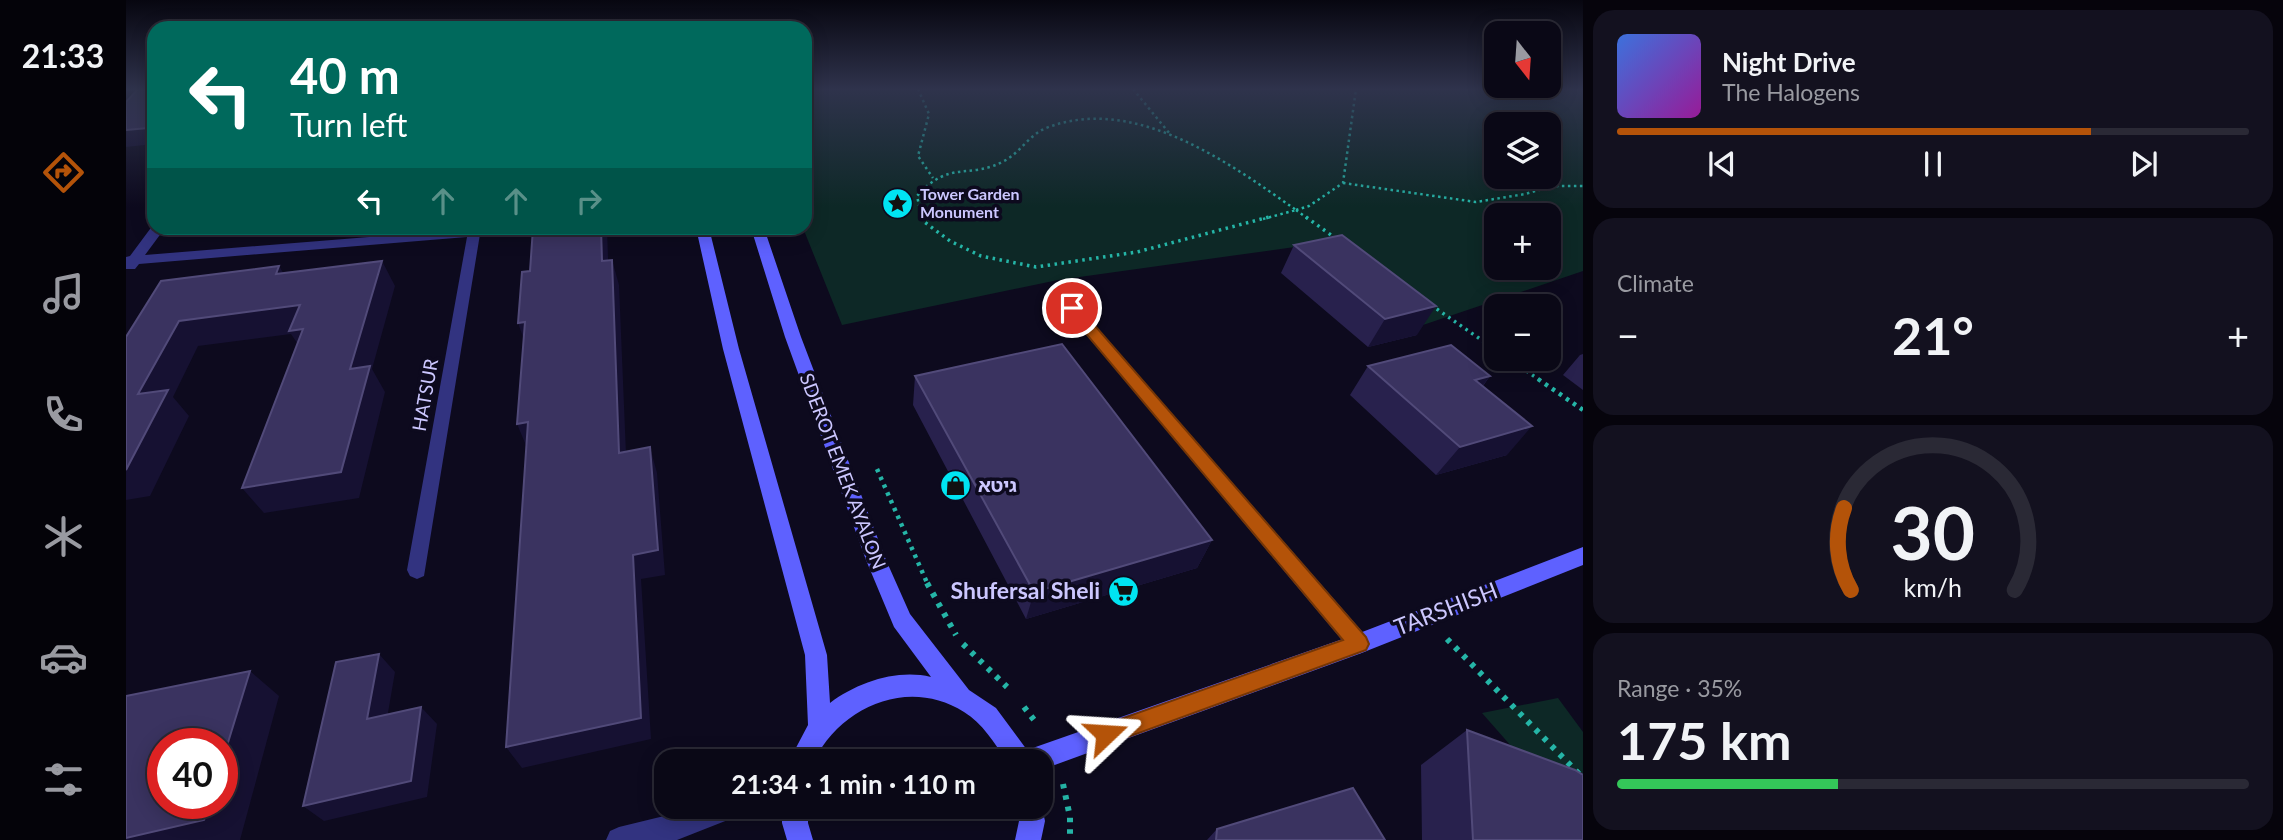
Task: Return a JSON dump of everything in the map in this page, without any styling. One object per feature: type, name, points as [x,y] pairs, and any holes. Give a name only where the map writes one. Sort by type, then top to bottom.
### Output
[{"type":"main road","points":[[704,235],[731,349],[816,655],[820,726]]},
{"type":"main road","name":"SDEROT EMEK AYALON","points":[[759,235],[842,473],[886,584],[902,620],[961,698]]},
{"type":"main road","name":"TARSHISH","points":[[1055,753],[1359,644],[1424,616],[1583,556]]},
{"type":"main road","points":[[806,749],[820,726],[849,700],[884,687],[902,685],[939,689],[972,704],[1002,730],[1013,749]]},
{"type":"main road","points":[[795,819],[800,840]]},
{"type":"main road","points":[[1028,840],[1032,819]]},
{"type":"street","points":[[129,265],[153,235]]},
{"type":"street","points":[[129,265],[426,235]]},
{"type":"street","name":"HATSUR","points":[[417,570],[474,235]]},
{"type":"street","points":[[1072,308],[1359,644]]},
{"type":"street","points":[[619,840],[700,819]]},
{"type":"path","points":[[925,128],[918,156],[933,178]]},
{"type":"path","points":[[1045,128],[1003,162],[933,178],[917,196],[923,221],[950,241],[981,256],[1036,267],[1137,252],[1309,206],[1343,183],[1476,202],[1525,194],[1553,186],[1583,186]]},
{"type":"path","points":[[1151,128],[1170,134],[1212,155],[1339,241]]},
{"type":"path","points":[[1165,128],[1170,134]]},
{"type":"path","points":[[1343,183],[1351,128]]},
{"type":"path","points":[[1429,303],[1484,342]]},
{"type":"path","points":[[1526,371],[1583,410]]},
{"type":"path","points":[[871,456],[919,568],[958,639],[1008,689]]},
{"type":"path","points":[[1424,616],[1583,778]]},
{"type":"path","points":[[1016,698],[1033,717],[1055,753],[1070,817],[1070,840]]},
{"type":"green space","points":[[812,128],[1484,128],[1484,189],[1561,189],[1561,128],[1583,128],[1583,271],[1561,278],[1561,203],[1484,203],[1484,280],[1556,280],[1515,294],[1484,294],[1484,304],[1423,325],[1316,244],[1058,280],[842,325],[806,235],[812,235]]},
{"type":"green space","points":[[1558,698],[1583,732],[1583,828],[1482,713]]},
{"type":"building","points":[[533,235],[601,235],[602,261],[612,260],[619,453],[650,447],[658,550],[633,555],[641,718],[506,747],[528,422],[517,424],[525,322],[518,323],[522,272],[530,271]]},
{"type":"building","points":[[1342,235],[1436,306],[1385,319],[1294,245]]},
{"type":"building","points":[[382,261],[350,369],[370,366],[341,472],[242,488],[303,329],[289,331],[300,305],[179,321],[138,394],[168,390],[126,470],[126,337],[161,281],[279,266],[276,274]]},
{"type":"building","points":[[1062,344],[1212,540],[1034,592],[915,376]]},
{"type":"building","points":[[1451,345],[1490,376],[1475,380],[1532,426],[1460,447],[1368,366]]},
{"type":"building","points":[[379,654],[367,719],[421,707],[411,781],[303,806],[336,662]]},
{"type":"building","points":[[250,671],[232,728],[147,728],[147,819],[204,820],[126,838],[126,696]]},
{"type":"building","points":[[1467,730],[1583,775],[1583,840],[1473,840]]},
{"type":"building","points":[[1353,788],[1385,840],[1216,840],[1217,829]]},
{"type":"place","name":"Tower Garden Monument","points":[[897,203]]},
{"type":"place","name":"גיטא","points":[[955,485]]},
{"type":"place","name":"Shufersal Sheli","points":[[1123,591]]},
{"type":"route","points":[[1072,308],[1359,644],[1106,734]]}]
